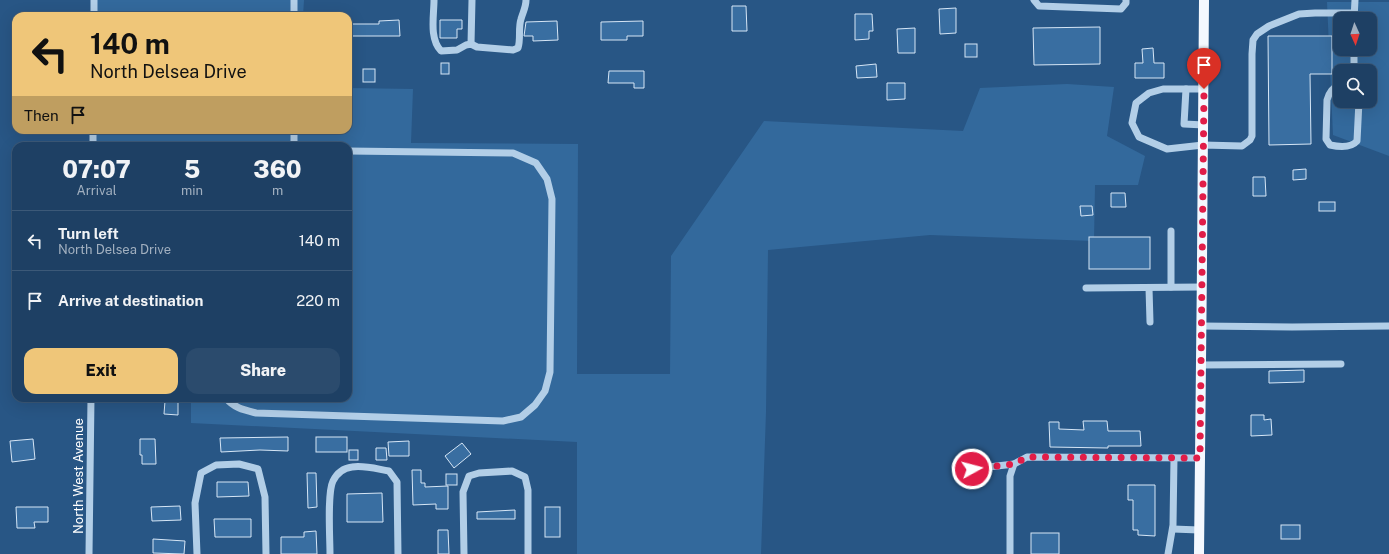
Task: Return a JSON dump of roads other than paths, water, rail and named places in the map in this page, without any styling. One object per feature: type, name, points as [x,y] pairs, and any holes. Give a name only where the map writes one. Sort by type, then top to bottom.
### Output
[{"type":"main road","points":[[1199,554],[1204,0]]},
{"type":"street","points":[[94,0],[94,12]]},
{"type":"street","points":[[294,0],[294,12]]},
{"type":"street","points":[[434,0],[433,31],[437,46],[441,51],[449,52],[471,44],[484,48],[513,50],[518,48],[520,44],[521,18],[526,6],[526,0]]},
{"type":"street","points":[[471,44],[472,0]]},
{"type":"street","points":[[1034,0],[1038,6],[1121,9],[1126,3],[1126,0]]},
{"type":"street","points":[[1354,12],[1355,0]]},
{"type":"street","points":[[1204,89],[1162,89],[1149,93],[1136,103],[1132,123],[1139,137],[1167,148],[1203,145],[1242,146],[1250,140],[1252,136],[1252,54],[1253,40],[1257,34],[1269,26],[1299,14],[1333,14]]},
{"type":"street","points":[[1333,88],[1327,100],[1326,139],[1330,145],[1340,147],[1349,146],[1357,141],[1358,108]]},
{"type":"street","points":[[1186,89],[1184,124],[1204,125]]},
{"type":"street","points":[[228,402],[240,410],[256,412],[503,421],[520,417],[535,405],[545,391],[550,372],[552,200],[547,179],[536,163],[513,153],[352,151]]},
{"type":"street","points":[[1171,231],[1171,287]]},
{"type":"street","points":[[1086,288],[1202,287]]},
{"type":"street","points":[[1149,288],[1150,322]]},
{"type":"street","points":[[1201,326],[1389,326]]},
{"type":"street","points":[[1201,365],[1341,364]]},
{"type":"street","name":"North West Avenue","points":[[89,554],[91,402]]},
{"type":"street","points":[[972,469],[1014,464],[1027,457],[1200,458]]},
{"type":"street","points":[[1168,554],[1173,529],[1174,458]]},
{"type":"street","points":[[197,554],[195,504],[201,472],[216,465],[239,464],[258,469],[265,497],[266,554]]},
{"type":"street","points":[[1010,554],[1010,476],[1014,464]]},
{"type":"street","points":[[330,554],[330,494],[332,481],[339,472],[352,467],[389,471],[396,482],[398,554]]},
{"type":"street","points":[[464,554],[463,492],[469,476],[479,473],[512,471],[525,476],[528,490],[528,554]]},
{"type":"street","points":[[1173,529],[1199,530]]}]
